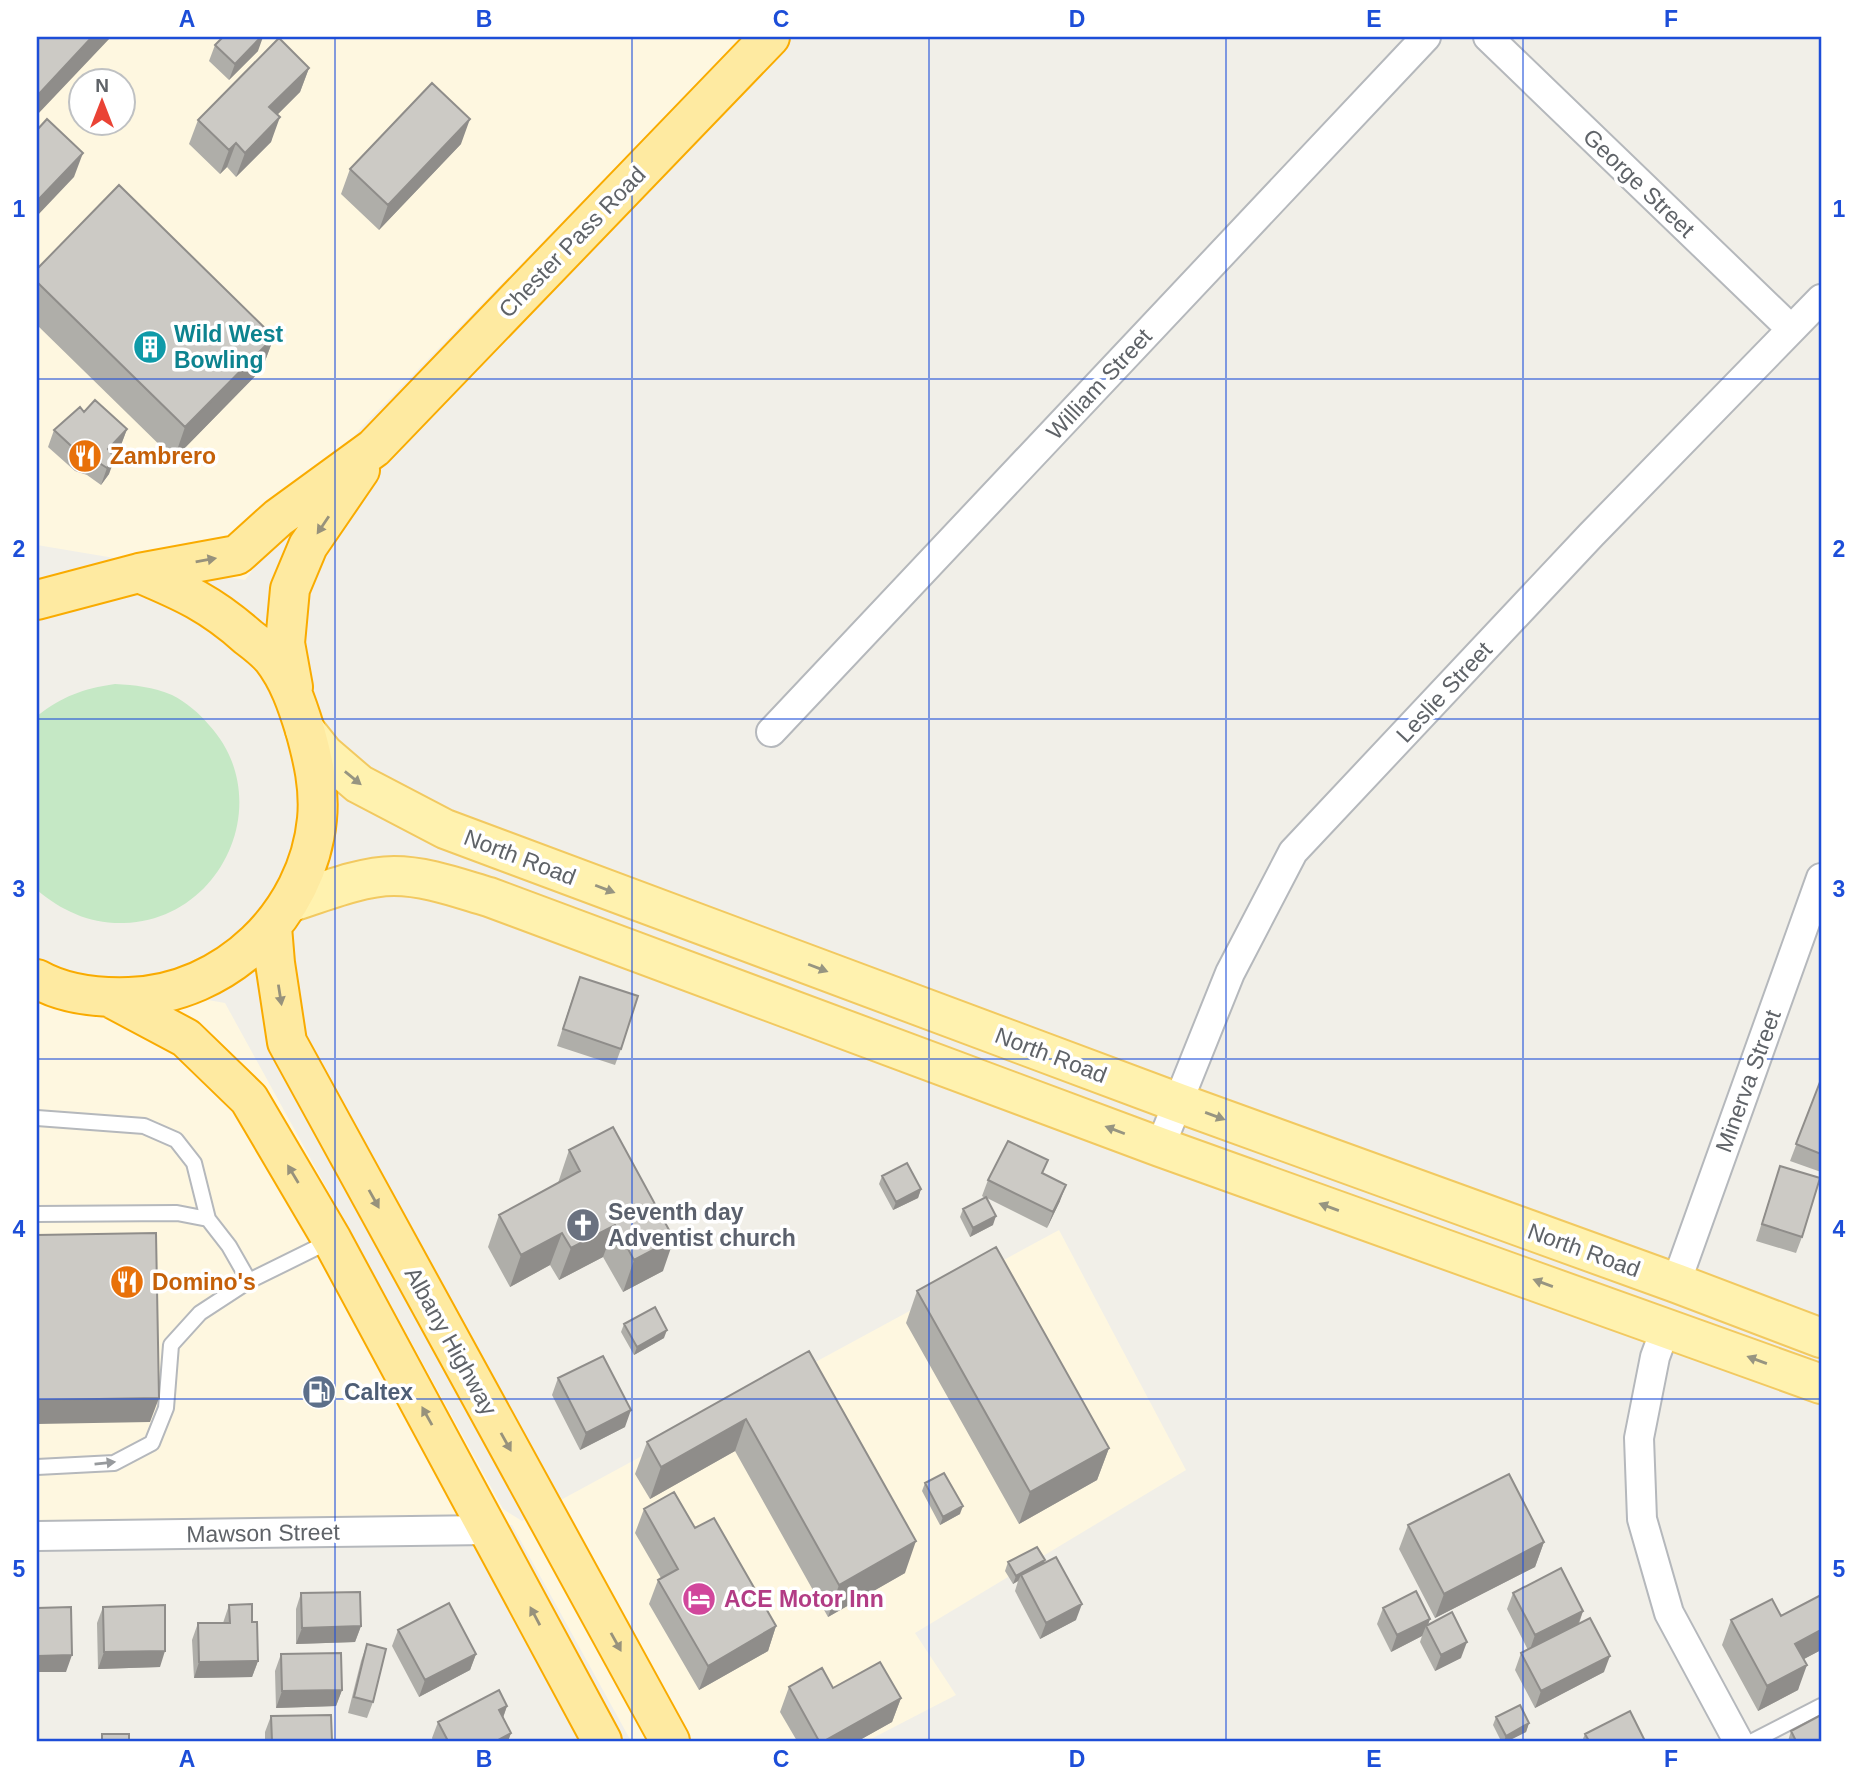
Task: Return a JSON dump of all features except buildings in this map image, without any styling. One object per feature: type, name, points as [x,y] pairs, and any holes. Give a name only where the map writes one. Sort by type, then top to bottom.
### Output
[{"type":"highway","name":"Chester Pass Road","points":[[37,600],[84,585],[236,555],[278,518],[374,448],[770,37]]},
{"type":"highway","name":"Chester Pass Road","points":[[295,694],[285,643],[290,589],[308,546],[374,448]]},
{"type":"highway","points":[[37,569],[84,585]]},
{"type":"highway","points":[[37,979],[55,989],[111,998],[142,997],[200,981],[243,955],[280,915],[303,877],[312,848],[317,819],[315,769],[295,694],[271,657],[221,612],[188,593],[139,573]]},
{"type":"highway","name":"Albany Highway","points":[[280,915],[275,964],[287,1042],[670,1741]]},
{"type":"highway","points":[[111,998],[187,1038],[249,1099],[332,1240],[602,1741]]},
{"type":"main road","name":"North Road","points":[[305,730],[324,754],[359,784],[445,829],[1179,1103],[1821,1338]]},
{"type":"main road","name":"North Road","points":[[280,915],[339,886],[393,876],[434,881],[502,901],[1160,1147],[1821,1384]]},
{"type":"street","name":"William Street","points":[[771,732],[1426,37]]},
{"type":"street","name":"George Street","points":[[1488,37],[1791,329]]},
{"type":"street","name":"Leslie Street","points":[[1160,1147],[1230,974],[1293,852],[1591,535],[1821,299]]},
{"type":"street","name":"Minerva Street","points":[[1676,1283],[1821,878]]},
{"type":"street","points":[[1666,1327],[1655,1357],[1639,1437],[1642,1519],[1669,1613],[1738,1741]]},
{"type":"street","name":"Mawson Street","points":[[37,1536],[489,1530]]},
{"type":"lane","points":[[37,1118],[144,1126],[176,1140],[194,1163],[208,1220],[229,1246],[249,1281]]},
{"type":"lane","points":[[37,1214],[177,1213],[208,1220]]},
{"type":"lane","points":[[37,1467],[114,1463],[152,1443],[166,1408],[171,1345],[200,1313],[249,1281],[332,1240]]},
{"type":"lane","points":[[1753,1741],[1821,1706]]},
{"type":"shaded area","points":[[37,37],[743,37],[360,429],[245,580],[37,545]]},
{"type":"shaded area","points":[[37,970],[225,1003],[503,1509],[522,1521],[1059,1230],[1186,1470],[915,1633],[956,1695],[867,1741],[631,1741],[512,1525],[37,1534]]},
{"type":"green space","points":[[115,684],[158,690],[172,695],[192,708],[209,725],[229,755],[238,787],[238,819],[229,851],[212,879],[189,901],[159,917],[124,923],[77,915],[37,890],[37,716],[73,694]]},
{"type":"place","name":"Wild West Bowling","points":[[150,347]]},
{"type":"place","name":"Zambrero","points":[[85,456]]},
{"type":"place","name":"Seventh day Adventist church","points":[[583,1225]]},
{"type":"place","name":"Domino's","points":[[127,1282]]},
{"type":"place","name":"Caltex","points":[[319,1392]]},
{"type":"place","name":"ACE Motor Inn","points":[[699,1599]]}]
